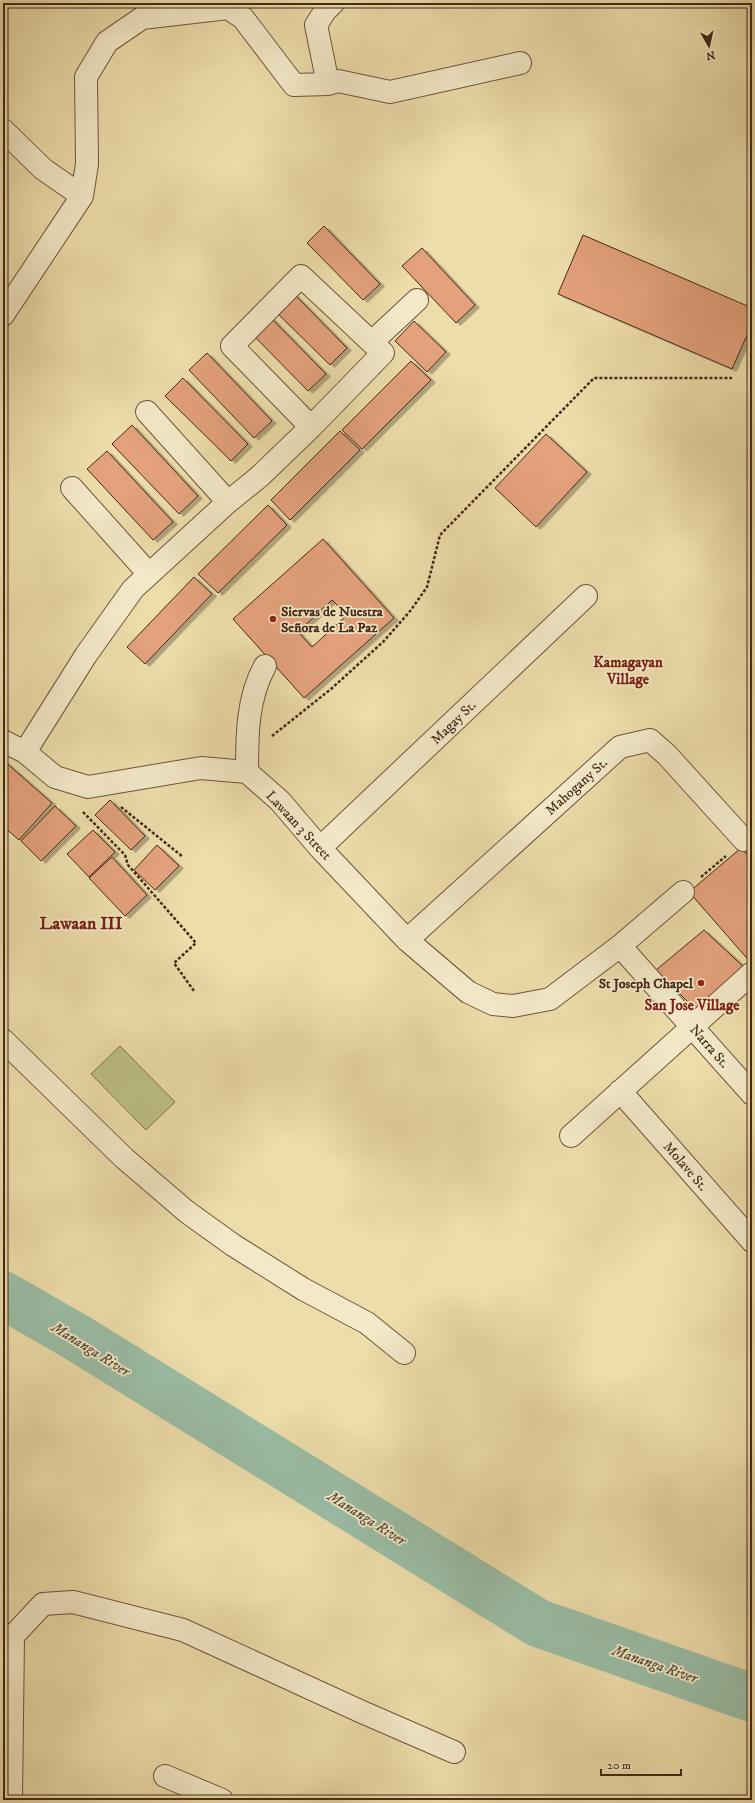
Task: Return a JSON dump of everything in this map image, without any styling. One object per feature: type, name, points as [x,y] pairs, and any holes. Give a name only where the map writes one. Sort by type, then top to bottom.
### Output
[{"type":"street","points":[[328,84],[316,25],[325,11],[333,3]]},
{"type":"street","points":[[3,315],[82,196],[87,164],[86,77],[107,42],[142,18],[228,8],[243,18],[294,85],[328,84],[338,81],[390,92],[520,63]]},
{"type":"street","points":[[3,130],[43,169],[82,196]]},
{"type":"street","points":[[25,752],[97,640],[133,589],[228,502],[259,477],[311,427],[383,352],[301,276],[232,346],[311,427]]},
{"type":"street","points":[[372,342],[417,300]]},
{"type":"street","points":[[147,412],[228,502]]},
{"type":"street","points":[[72,488],[149,574]]},
{"type":"street","name":"Magay St.","points":[[320,848],[586,596]]},
{"type":"street","points":[[3,741],[25,752],[55,777],[88,788],[201,768],[247,772],[251,699],[257,680],[264,666]]},
{"type":"street","name":"Mahogany St.","points":[[407,940],[620,747],[650,740],[667,755],[745,840]]},
{"type":"street","name":"Lawaan 3 Street","points":[[247,772],[280,801],[320,848],[407,940],[468,992],[493,1004],[513,1006],[550,999],[620,946],[683,892]]},
{"type":"street","name":"Narra St.","points":[[620,946],[752,1094]]},
{"type":"street","points":[[571,1136],[752,973]]},
{"type":"street","points":[[3,1040],[124,1158],[187,1212],[233,1245],[265,1265],[303,1288],[367,1323],[404,1353]]},
{"type":"street","name":"Molave St.","points":[[620,1091],[752,1241]]},
{"type":"street","points":[[11,1800],[13,1636],[43,1604],[73,1602],[183,1630],[362,1712],[454,1752]]},
{"type":"street","points":[[165,1776],[222,1800]]},
{"type":"path","points":[[248,737],[271,737],[331,689],[384,641],[411,610],[427,587],[440,535],[594,378],[732,378]]},
{"type":"path","points":[[105,784],[118,804],[183,857]]},
{"type":"path","points":[[81,810],[125,855],[128,865],[196,943],[174,963],[194,991]]},
{"type":"path","points":[[683,892],[745,840]]},
{"type":"green space","points":[[120,1046],[175,1102],[146,1130],[91,1074]]},
{"type":"building","points":[[324,226],[380,284],[363,300],[307,243]]},
{"type":"building","points":[[583,235],[752,308],[752,324],[732,369],[558,294]]},
{"type":"building","points":[[422,248],[475,305],[456,323],[402,266]]},
{"type":"building","points":[[293,293],[347,348],[330,365],[275,311]]},
{"type":"building","points":[[270,317],[326,374],[308,391],[252,334]]},
{"type":"building","points":[[414,321],[446,352],[427,372],[395,341]]},
{"type":"building","points":[[207,353],[272,421],[254,438],[189,370]]},
{"type":"building","points":[[411,361],[431,380],[362,449],[342,430]]},
{"type":"building","points":[[183,378],[248,444],[231,461],[165,396]]},
{"type":"building","points":[[132,425],[198,496],[179,514],[112,444]]},
{"type":"building","points":[[340,431],[360,450],[290,520],[271,500]]},
{"type":"building","points":[[546,434],[587,472],[536,527],[495,488]]},
{"type":"building","points":[[107,451],[173,522],[153,540],[87,469]]},
{"type":"building","points":[[268,505],[287,525],[218,593],[198,574]]},
{"type":"building","name":"Siervas de Nuestra Señora de La Paz","points":[[323,539],[394,618],[304,698],[233,619]],"holes":[[[332,600],[347,615],[312,647],[298,632]]]},
{"type":"building","points":[[194,577],[212,594],[145,664],[127,647]]},
{"type":"building","points":[[3,760],[52,803],[19,840],[3,826]]},
{"type":"building","points":[[110,800],[145,836],[131,850],[95,815]]},
{"type":"building","points":[[55,806],[76,826],[41,861],[21,841]]},
{"type":"building","points":[[93,830],[115,852],[89,877],[67,854]]},
{"type":"building","points":[[157,845],[179,866],[155,890],[134,870]]},
{"type":"building","points":[[741,848],[752,860],[752,964],[689,892]]},
{"type":"building","points":[[112,857],[147,895],[125,916],[89,878]]},
{"type":"building","name":"St Joseph Chapel","points":[[704,930],[747,970],[699,1013],[656,970]]},
{"type":"waterway","name":"Mananga River","points":[[3,1295],[76,1337],[538,1623],[752,1698]]},
{"type":"place","name":"Siervas de Nuestra Señora de La Paz","points":[[273,619]]},
{"type":"place","name":"St Joseph Chapel","points":[[701,983]]},
{"type":"district","name":"Kamagayan Village","points":[[628,670]]},
{"type":"district","name":"Lawaan III","points":[[81,923]]},
{"type":"district","name":"San Jose Village","points":[[692,1005]]}]
